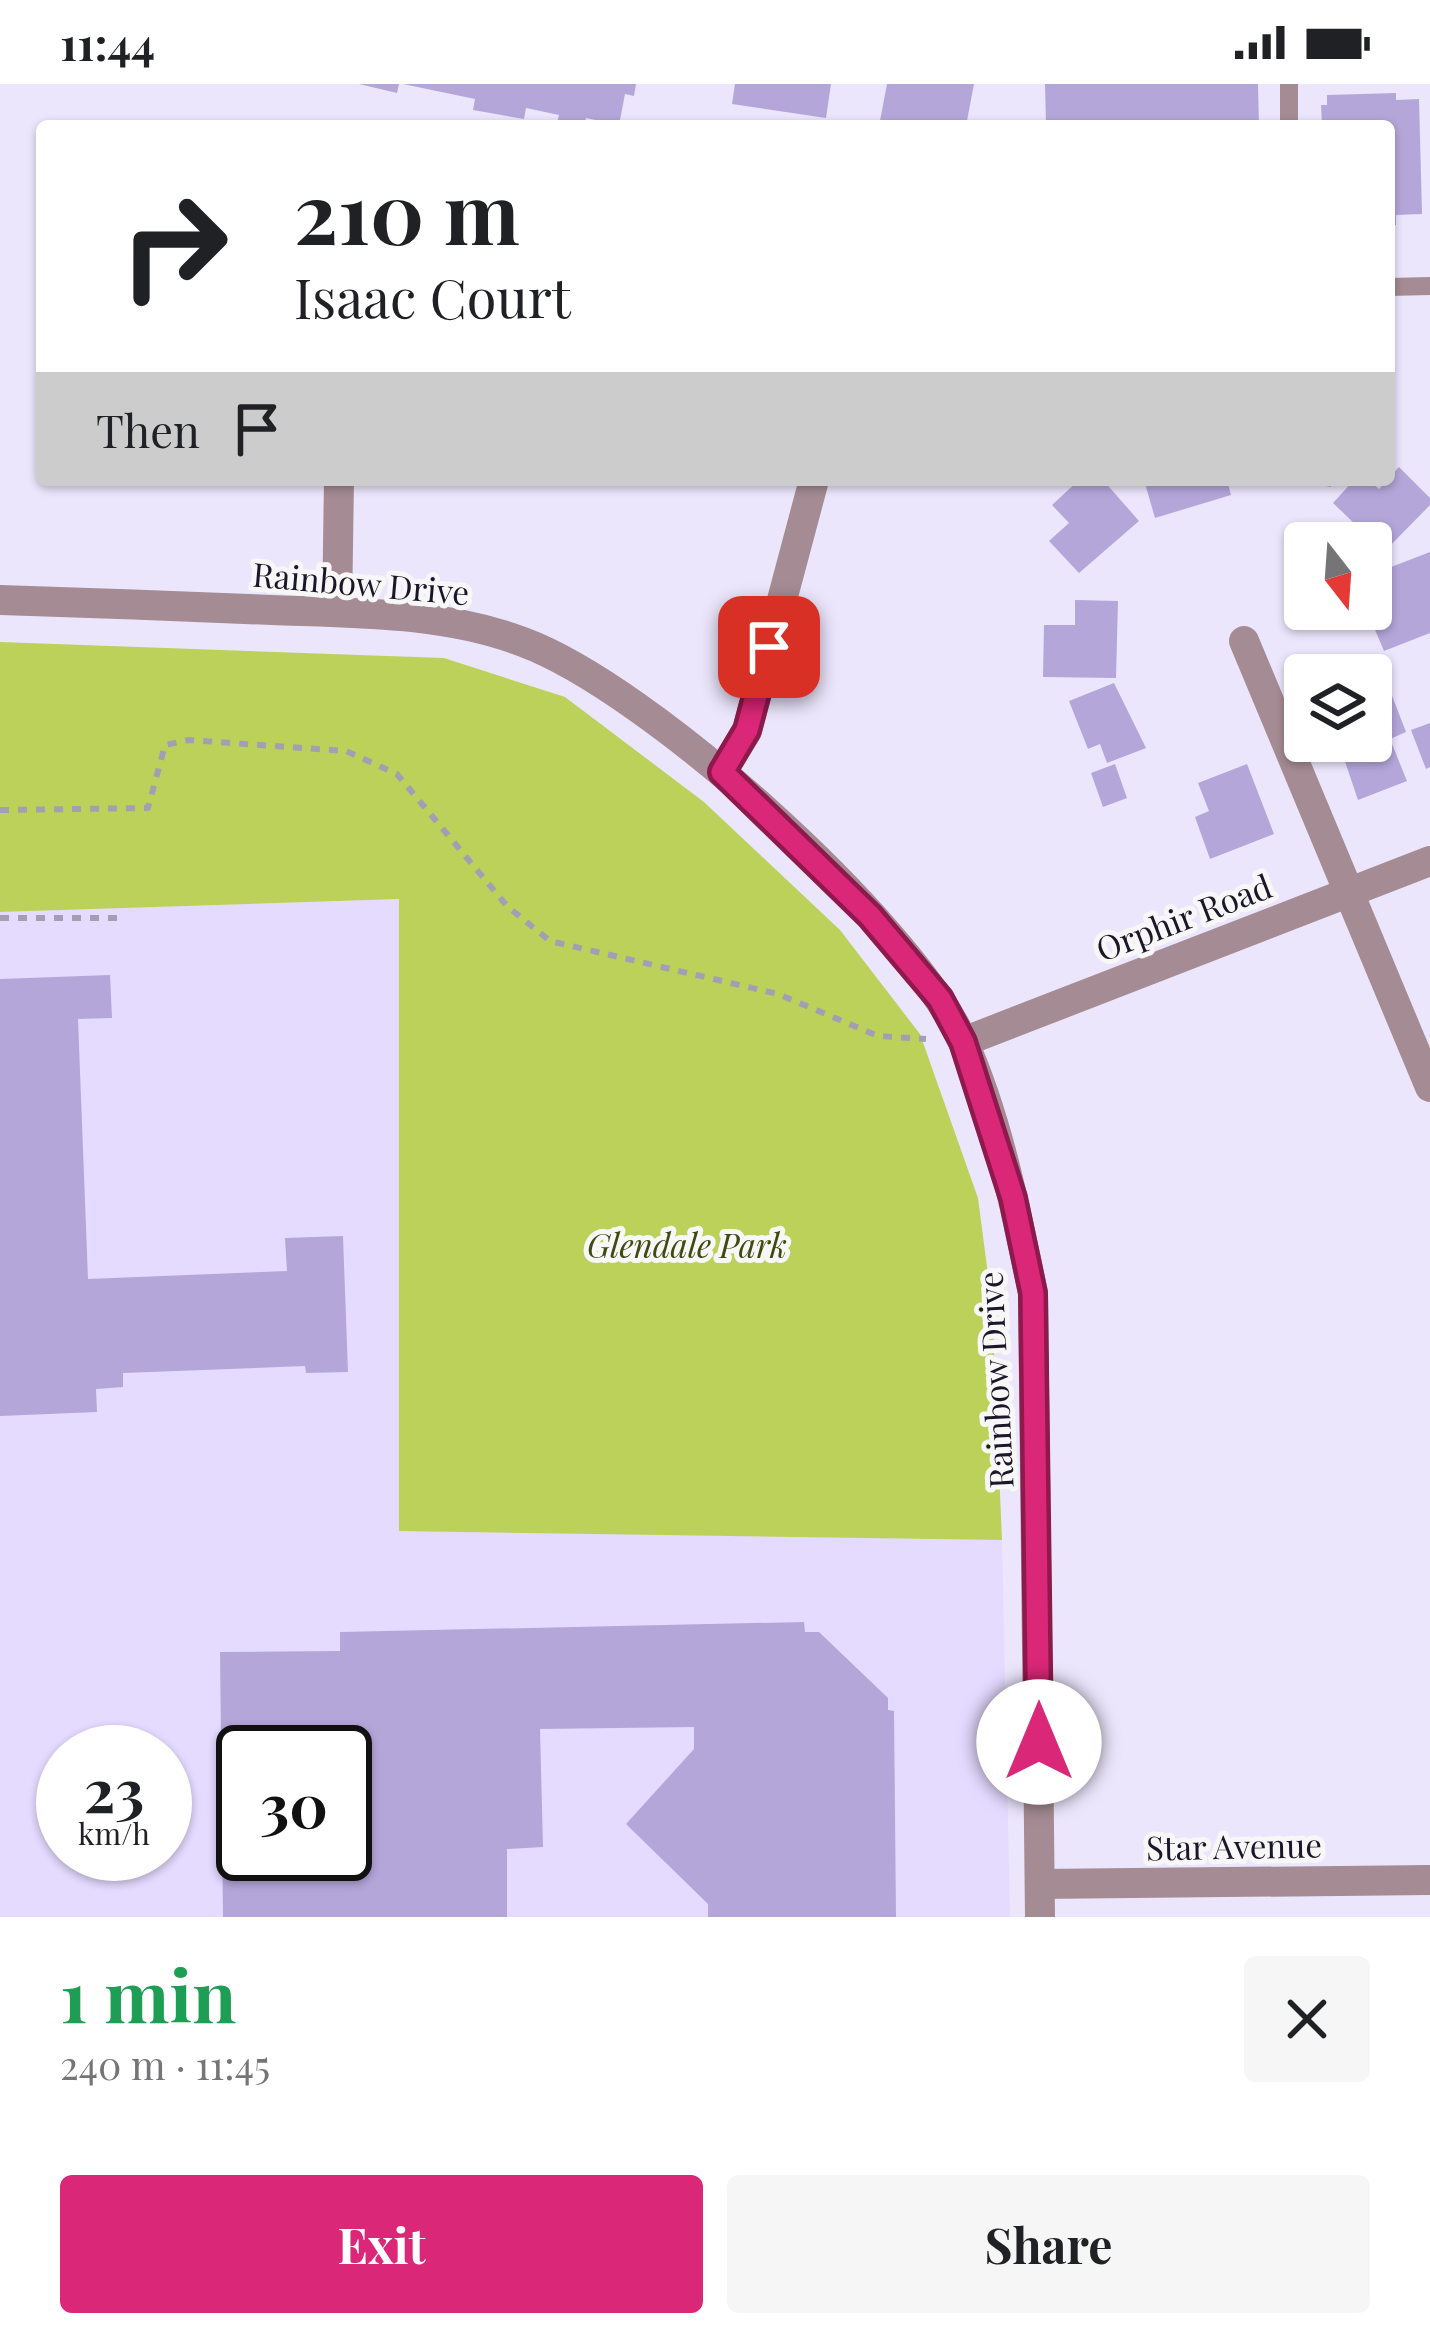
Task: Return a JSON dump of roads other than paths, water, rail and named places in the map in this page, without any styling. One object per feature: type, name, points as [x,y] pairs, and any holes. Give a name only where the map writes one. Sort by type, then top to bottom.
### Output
[{"type":"street","points":[[337,612],[338,486]]},
{"type":"street","points":[[722,772],[747,730],[812,486]]},
{"type":"street","name":"Rainbow Drive","points":[[0,600],[437,620],[524,642],[593,679],[722,772],[870,916],[940,999],[963,1042],[1013,1198],[1033,1293],[1040,1917]]},
{"type":"street","points":[[1244,641],[1430,1087]]},
{"type":"street","name":"Orphir Road","points":[[963,1042],[1430,861]]},
{"type":"street","name":"Star Avenue","points":[[1040,1884],[1430,1880]]},
{"type":"lane","points":[[1289,84],[1289,120]]},
{"type":"lane","points":[[1395,287],[1430,286]]},
{"type":"park label","name":"Glendale Park","points":[[687,1246]]}]
